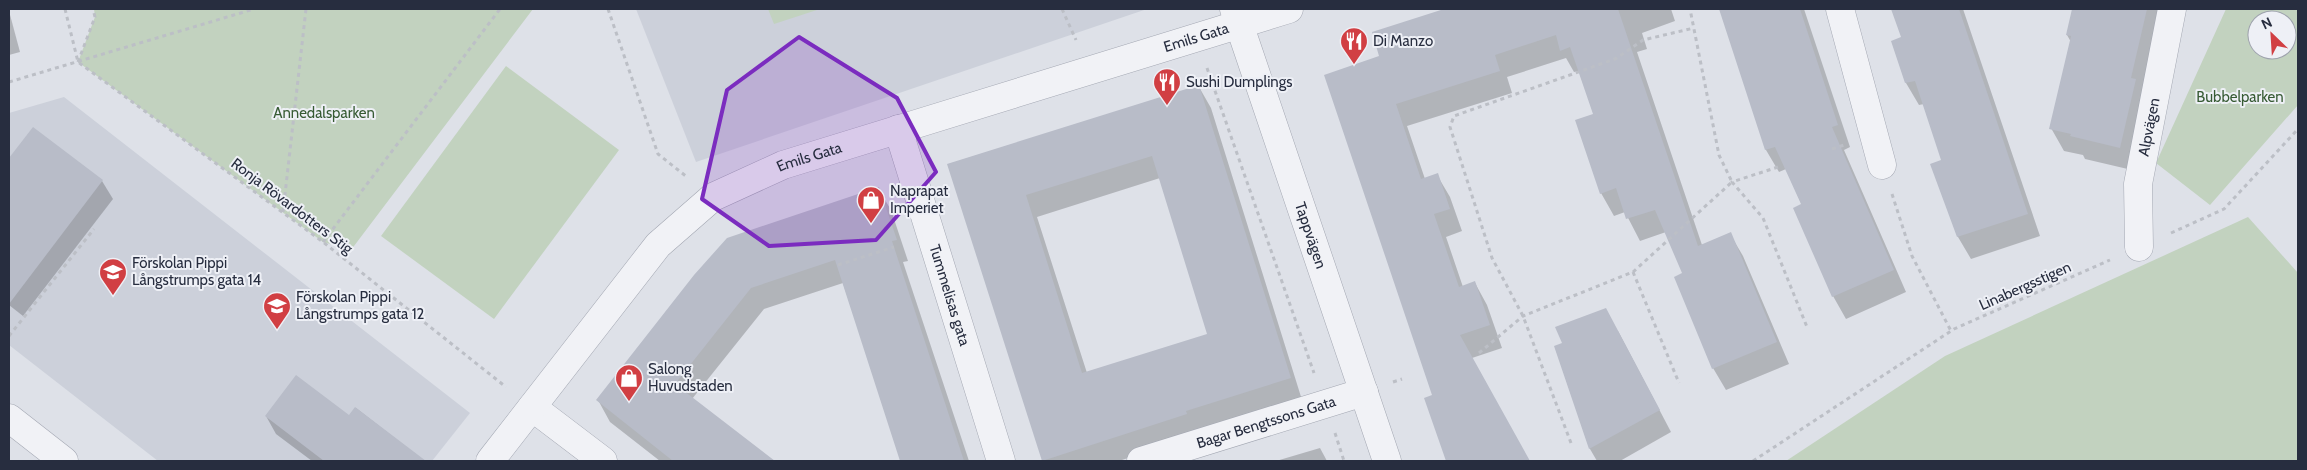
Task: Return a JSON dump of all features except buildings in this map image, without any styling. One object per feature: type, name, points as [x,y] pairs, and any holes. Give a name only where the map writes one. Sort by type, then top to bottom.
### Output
[{"type":"street","points":[[1237,17],[1290,9]]},
{"type":"street","points":[[1840,9],[1882,165]]},
{"type":"street","name":"Alpvägen","points":[[2139,247],[2138,184],[2172,9]]},
{"type":"street","name":"Emils Gata","points":[[490,461],[658,245],[714,197],[783,165],[1197,37],[1237,17]]},
{"type":"street","name":"Tappvägen","points":[[1237,17],[1388,461]]},
{"type":"street","name":"Tummelisas gata","points":[[898,129],[1001,461]]},
{"type":"street","name":"Bagar Bengtssons Gata","points":[[1141,461],[1364,392]]},
{"type":"street","points":[[532,408],[603,461]]},
{"type":"street","points":[[9,418],[64,461]]},
{"type":"path","points":[[65,9],[78,62]]},
{"type":"path","points":[[78,62],[95,17],[93,9]]},
{"type":"path","points":[[9,82],[254,9]]},
{"type":"path","points":[[283,212],[306,9]]},
{"type":"path","points":[[323,242],[500,9]]},
{"type":"path","points":[[608,9],[658,154],[714,197]]},
{"type":"path","points":[[1062,9],[1074,34]]},
{"type":"path","points":[[1690,9],[1719,155],[1732,182],[1763,218],[1808,328]]},
{"type":"path","points":[[1571,443],[1523,316],[1492,258],[1450,127],[1454,116],[1615,59],[1643,40],[1694,28]]},
{"type":"path","points":[[1197,37],[1326,404],[1344,461]]},
{"type":"path","name":"Ronja Rövardotters Stig","points":[[78,62],[323,242],[532,408]]},
{"type":"path","name":"Linabergsstigen","points":[[1753,461],[1951,331],[2224,208],[2298,129]]},
{"type":"path","points":[[1882,165],[1912,256],[1951,331]]},
{"type":"path","points":[[1479,353],[1523,316],[1633,272],[1732,182],[1778,167]]},
{"type":"path","points":[[9,336],[94,229]]},
{"type":"path","points":[[838,266],[894,247]]},
{"type":"path","points":[[1633,272],[1679,383]]},
{"type":"highlighted area","points":[[799,37],[897,98],[936,172],[876,240],[769,246],[702,199],[727,90]]},
{"type":"shaded area","points":[[636,9],[1147,9],[696,162]]},
{"type":"shaded area","points":[[64,97],[470,413],[432,461],[158,461],[9,345],[9,113]]},
{"type":"green space","name":"Annedalsparken","points":[[94,9],[533,9],[351,250],[323,242],[78,62],[95,17]]},
{"type":"green space","points":[[768,9],[820,9],[774,24]]},
{"type":"green space","name":"Bubbelparken","points":[[2226,9],[2298,9],[2298,105],[2210,205],[2156,163]]},
{"type":"green space","points":[[506,66],[619,150],[494,319],[381,236]]},
{"type":"green space","points":[[2248,217],[2298,273],[2298,461],[1786,461],[1945,356]]},
{"type":"place","name":"Di Manzo","points":[[1354,65]]},
{"type":"place","name":"Sushi Dumplings","points":[[1167,106]]},
{"type":"place","name":"Naprapat Imperiet","points":[[871,224]]},
{"type":"place","name":"Förskolan Pippi Långstrumps gata 14","points":[[113,296]]},
{"type":"place","name":"Förskolan Pippi Långstrumps gata 12","points":[[277,330]]},
{"type":"place","name":"Salong Huvudstaden","points":[[629,402]]}]
